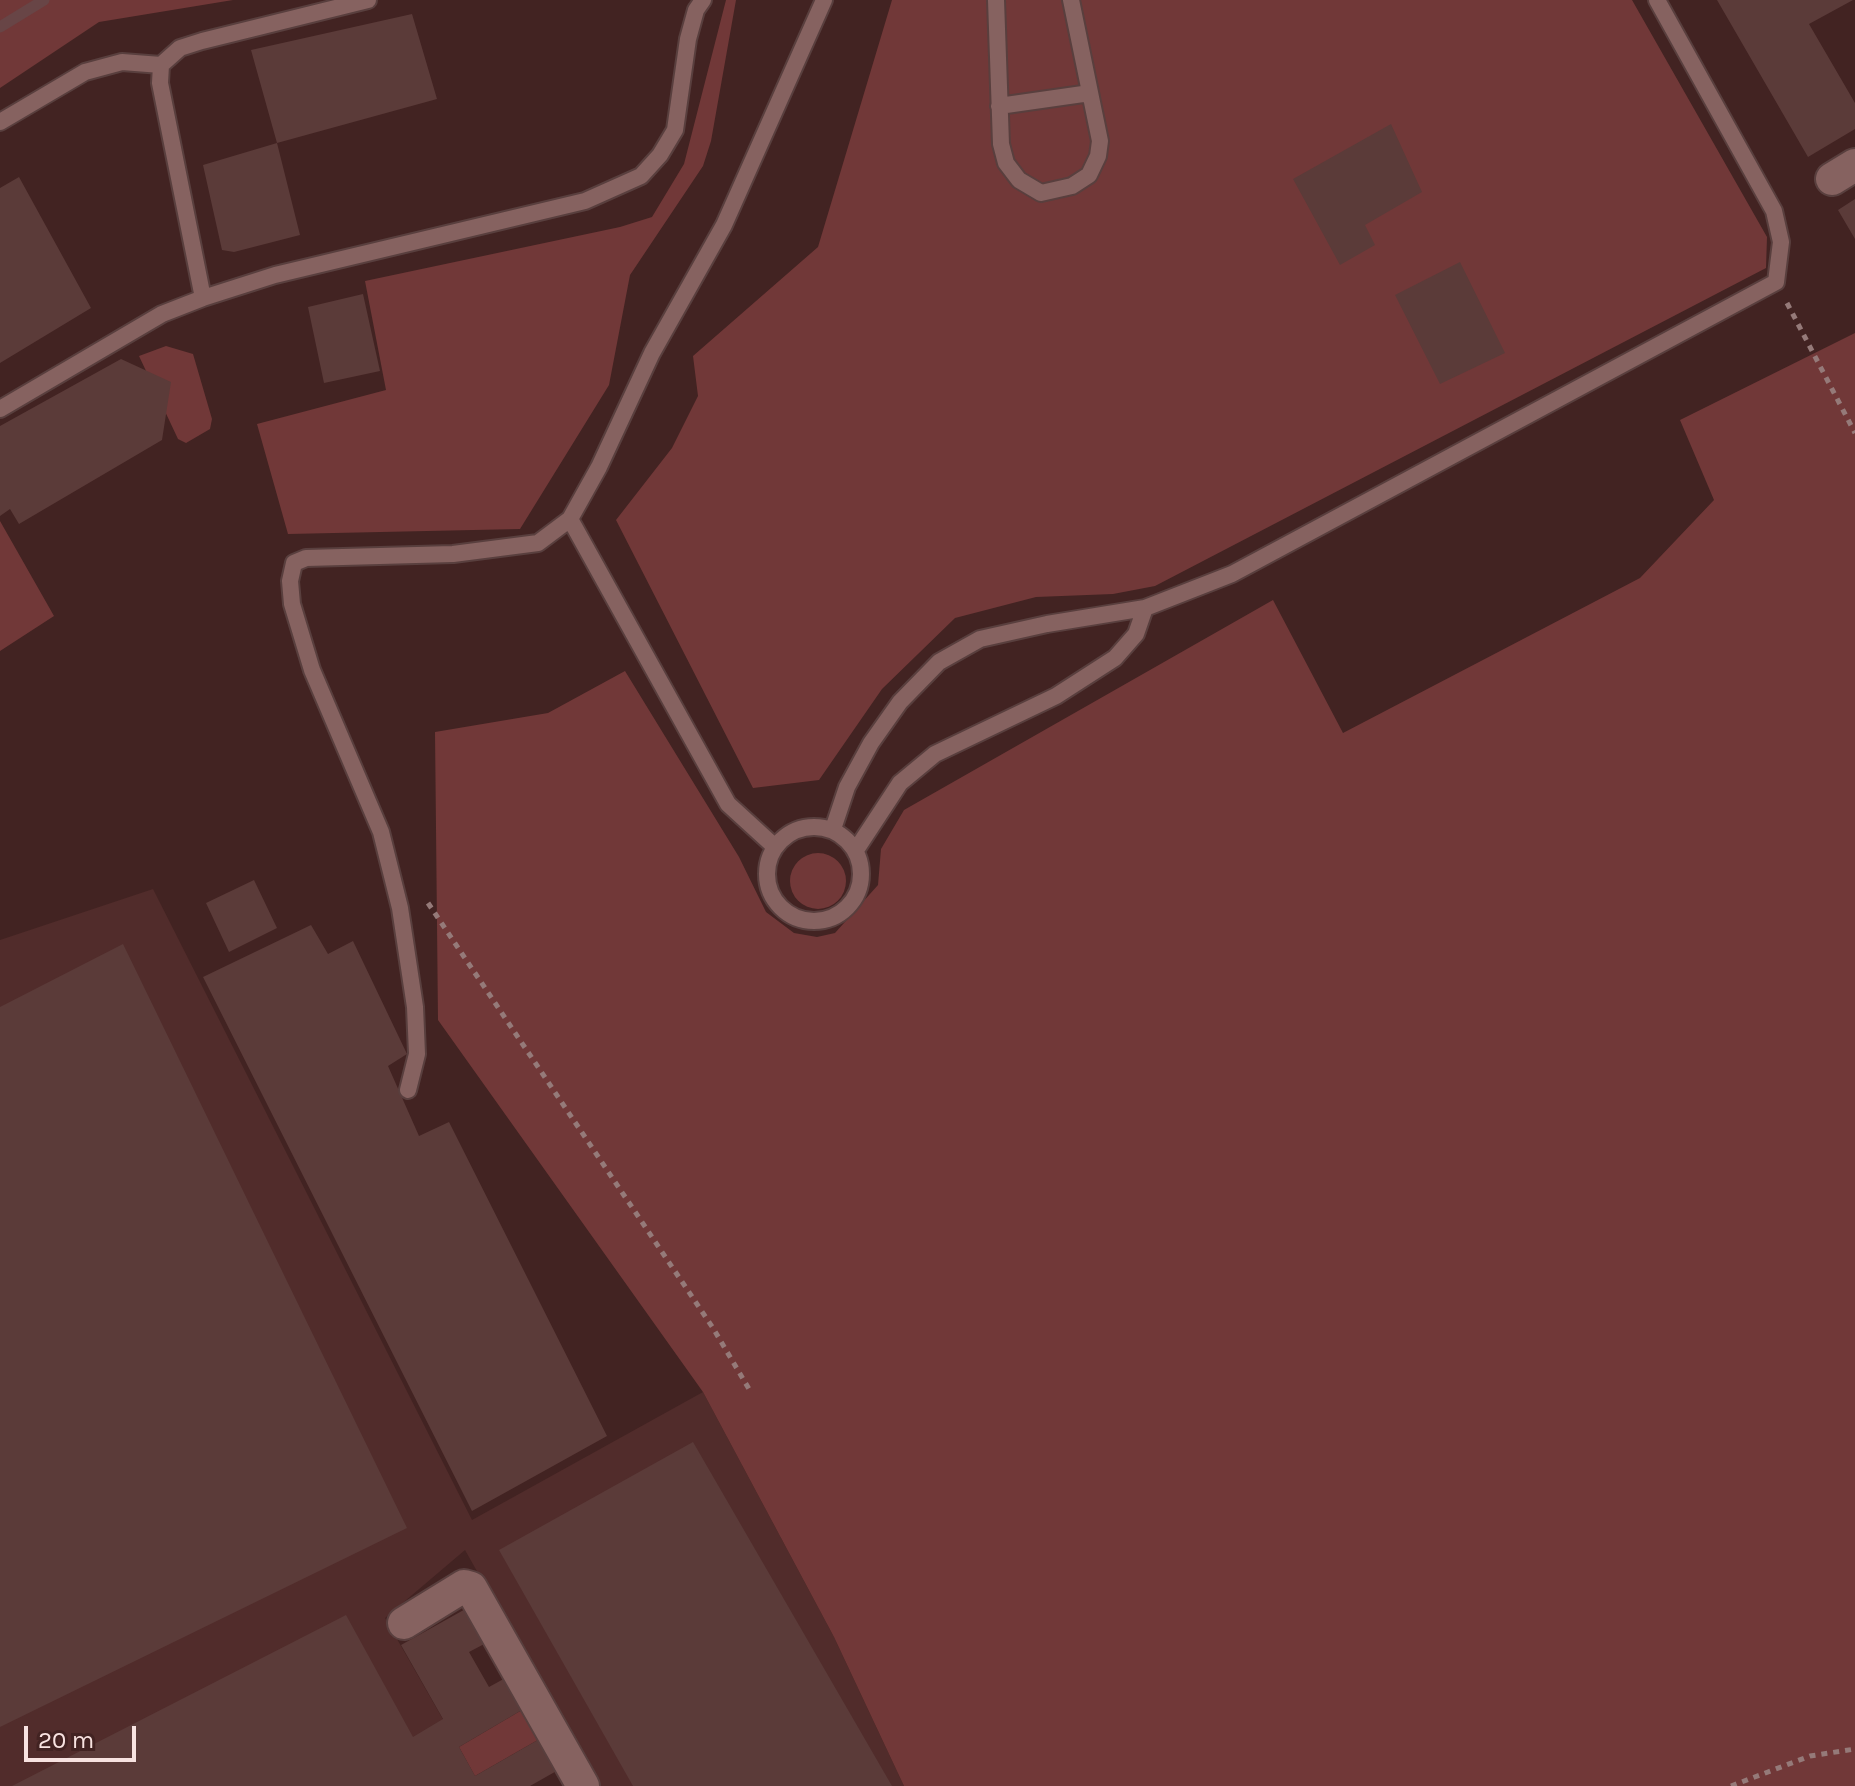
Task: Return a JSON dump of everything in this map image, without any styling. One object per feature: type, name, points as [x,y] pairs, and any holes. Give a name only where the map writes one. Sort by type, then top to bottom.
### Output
[{"type":"street","points":[[404,1623],[464,1586],[471,1588],[583,1786]]},
{"type":"lane","points":[[203,298],[160,83],[161,65],[180,48],[202,41],[368,0]]},
{"type":"lane","points":[[0,409],[162,314],[203,298],[275,275],[585,201],[641,176],[675,130],[688,39],[696,10],[703,0]]},
{"type":"lane","points":[[408,1090],[417,1054],[415,1007],[400,908],[381,832],[312,670],[292,604],[290,581],[294,563],[306,558],[453,554],[538,543],[570,519],[599,467],[652,353],[724,225],[824,0]]},
{"type":"lane","points":[[996,0],[1001,144],[1006,163],[1019,180],[1041,193],[1058,191],[1089,175],[1098,156],[1100,141],[1071,0]]},
{"type":"lane","points":[[833,829],[847,787],[871,743],[900,702],[939,662],[980,639],[1145,608],[1232,574],[1776,282],[1781,242],[1774,211],[1657,0]]},
{"type":"lane","points":[[0,122],[85,72],[122,62],[161,65]]},
{"type":"lane","points":[[999,106],[1090,93]]},
{"type":"lane","points":[[570,519],[728,804],[775,847]]},
{"type":"lane","points":[[856,850],[900,783],[935,754],[1056,696],[1115,658],[1136,634],[1145,608]]},
{"type":"lane","points":[[800,828],[833,829],[856,850],[862,880],[848,908],[820,921],[805,920],[778,905],[766,877],[775,847],[786,835],[800,828]]},
{"type":"path","points":[[1776,282],[1855,433]]},
{"type":"path","points":[[422,894],[713,1328],[749,1389]]},
{"type":"path","points":[[1731,1786],[1810,1756],[1855,1749]]},
{"type":"shaded area","points":[[0,0],[233,0],[99,22],[0,88]]},
{"type":"shaded area","points":[[726,0],[736,0],[711,141],[703,166],[630,275],[609,385],[520,529],[288,534],[257,424],[386,390],[365,281],[620,227],[652,217],[684,164]]},
{"type":"shaded area","points":[[892,0],[1632,0],[1767,237],[1766,268],[1155,586],[1113,594],[1036,597],[955,618],[882,689],[819,780],[753,788],[616,520],[672,448],[698,396],[693,356],[818,247]]},
{"type":"shaded area","points":[[1855,333],[1855,1786],[904,1786],[834,1637],[703,1392],[438,1020],[435,732],[548,713],[625,671],[739,857],[766,912],[794,933],[817,937],[835,933],[878,885],[881,849],[904,810],[1273,600],[1343,733],[1640,578],[1714,500],[1680,420]]},
{"type":"shaded area","points":[[166,346],[193,354],[212,419],[210,429],[186,443],[178,439],[139,356]]},
{"type":"shaded area","points":[[0,521],[54,616],[0,651]]},
{"type":"shaded area","points":[[818,853],[838,861],[846,881],[838,901],[818,909],[798,901],[790,881],[798,861]]},
{"type":"shaded area","points":[[153,889],[472,1520],[703,1392],[834,1637],[904,1786],[598,1786],[465,1550],[385,1618],[481,1786],[0,1786],[0,940]]},
{"type":"shaded area","points":[[527,1707],[543,1737],[475,1776],[459,1747]]},
{"type":"building","points":[[1717,0],[1853,0],[1809,24],[1855,103],[1855,129],[1808,157]]},
{"type":"building","points":[[412,14],[437,99],[277,143],[251,50]]},
{"type":"building","points":[[1391,124],[1422,192],[1365,225],[1375,245],[1340,265],[1293,179]]},
{"type":"building","points":[[277,143],[300,235],[234,252],[222,250],[203,165]]},
{"type":"building","points":[[19,177],[91,308],[0,363],[0,188]]},
{"type":"building","points":[[1855,199],[1855,239],[1838,210]]},
{"type":"building","points":[[1460,262],[1505,353],[1440,384],[1395,295]]},
{"type":"building","points":[[363,294],[380,371],[324,383],[308,307]]},
{"type":"building","points":[[121,359],[171,382],[162,440],[19,524],[10,509],[0,516],[0,426]]},
{"type":"building","points":[[254,880],[277,928],[229,952],[206,903]]},
{"type":"building","points":[[311,925],[328,954],[353,941],[407,1054],[388,1066],[419,1136],[449,1122],[607,1436],[472,1511],[203,977]]},
{"type":"building","points":[[123,944],[407,1528],[0,1727],[0,1007]]},
{"type":"building","points":[[693,1442],[892,1786],[633,1786],[499,1550]]},
{"type":"building","points":[[469,1607],[488,1642],[469,1652],[489,1687],[509,1676],[527,1707],[459,1747],[475,1776],[543,1737],[560,1769],[530,1786],[12,1786],[346,1615],[413,1737],[443,1719],[401,1645]]},
{"type":"waterway","points":[[0,27],[44,0]]}]
